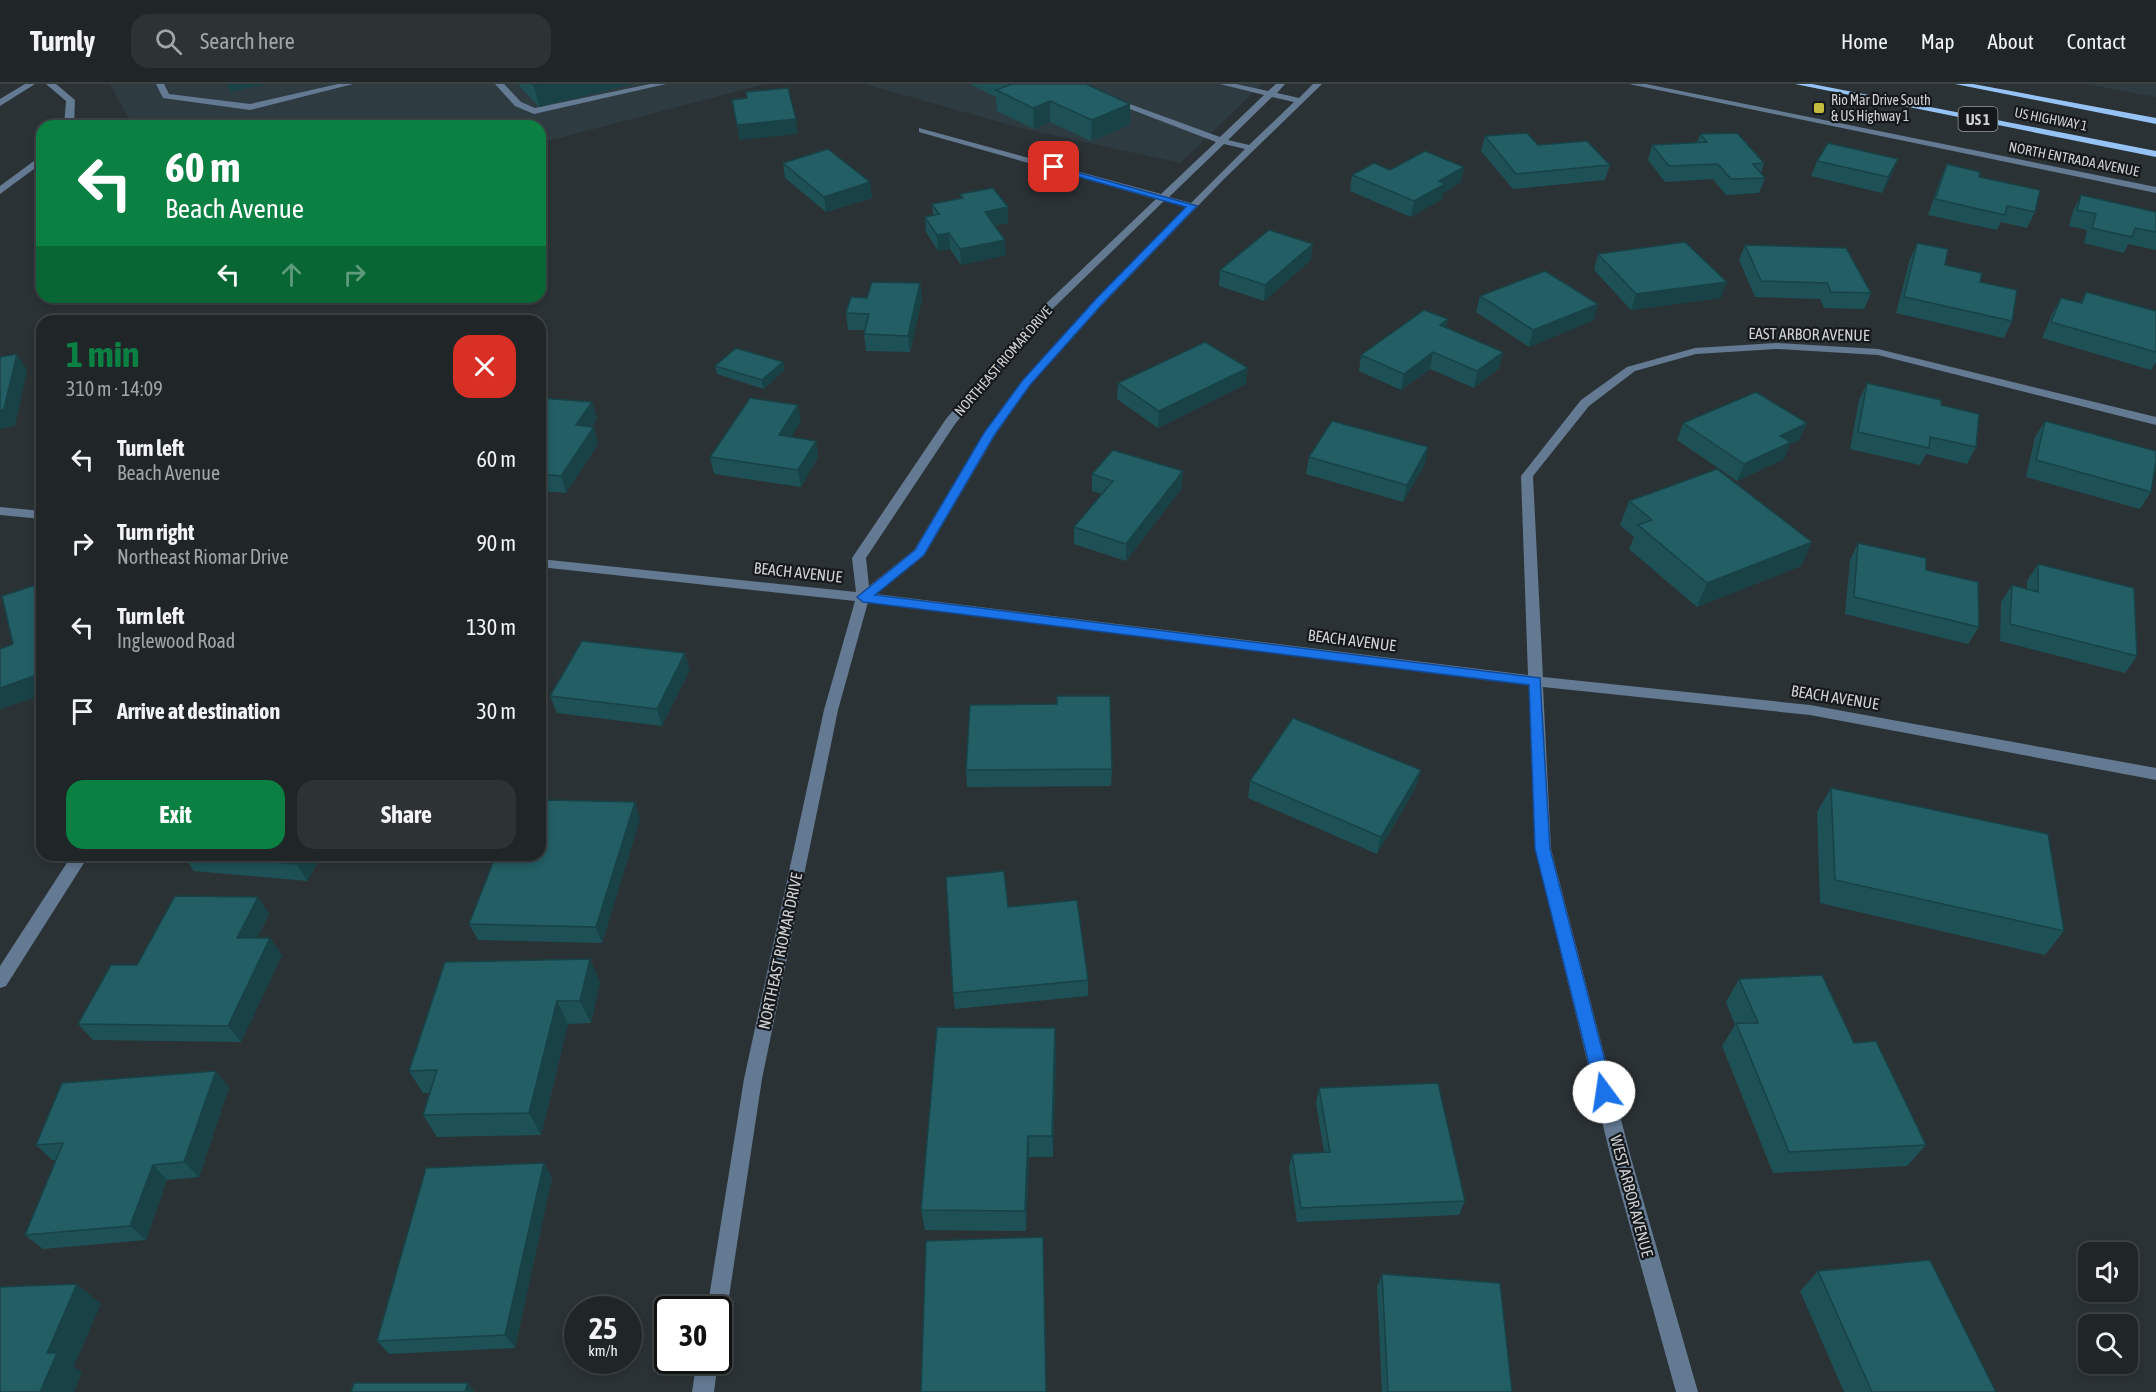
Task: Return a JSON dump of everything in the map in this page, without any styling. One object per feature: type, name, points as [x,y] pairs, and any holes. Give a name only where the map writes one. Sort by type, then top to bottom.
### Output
[{"type":"main road","name":"US HIGHWAY 1","points":[[1799,84],[2156,154]]},
{"type":"main road","name":"US HIGHWAY 1","points":[[1959,84],[2156,121]]},
{"type":"street","points":[[0,103],[31,84]]},
{"type":"street","points":[[50,84],[71,100],[69,120]]},
{"type":"street","points":[[160,84],[166,96],[250,107],[349,84]]},
{"type":"street","points":[[499,84],[518,104],[534,111],[662,84]]},
{"type":"street","points":[[1224,84],[1301,100]]},
{"type":"street","name":"NORTHEAST RIOMAR DRIVE","points":[[719,1296],[753,1079],[831,710],[863,597],[860,558],[950,422],[1037,318],[1281,84]]},
{"type":"street","name":"NORTHEAST RIOMAR DRIVE","points":[[863,597],[919,553],[990,433],[1027,382],[1100,301],[1192,206],[1318,84]]},
{"type":"street","name":"NORTH ENTRADA AVENUE","points":[[1633,84],[2156,190]]},
{"type":"street","points":[[1101,97],[1223,141],[1251,148]]},
{"type":"street","points":[[922,130],[1192,206]]},
{"type":"street","points":[[0,191],[36,163]]},
{"type":"street","name":"EAST ARBOR AVENUE","points":[[1536,681],[1527,476],[1585,403],[1631,369],[1695,351],[1776,346],[1878,352],[2156,421]]},
{"type":"street","points":[[0,511],[36,514]]},
{"type":"street","name":"BEACH AVENUE","points":[[546,564],[863,597],[1536,681],[1810,710],[2156,774]]},
{"type":"street","name":"WEST ARBOR AVENUE","points":[[1536,681],[1543,849],[1621,1158],[1687,1392]]},
{"type":"street","points":[[0,981],[77,861]]},
{"type":"street","points":[[703,1392],[706,1374]]},
{"type":"shaded area","points":[[110,84],[765,84],[546,141],[546,120],[130,120]]},
{"type":"shaded area","points":[[865,84],[1262,84],[1180,163],[1017,127]]},
{"type":"shaded area","points":[[2085,84],[2156,84],[2156,97]]},
{"type":"building","points":[[1012,84],[1086,84],[1130,104],[1092,120],[1050,101],[1033,108],[996,90]]},
{"type":"building","points":[[788,88],[796,119],[737,125],[732,100],[747,98],[746,92]]},
{"type":"building","points":[[1527,133],[1538,145],[1587,141],[1610,165],[1516,174],[1485,136]]},
{"type":"building","points":[[1737,133],[1764,163],[1753,164],[1765,178],[1731,179],[1718,164],[1669,166],[1652,145],[1707,142],[1700,134]]},
{"type":"building","points":[[1828,143],[1898,159],[1888,177],[1817,161]]},
{"type":"building","points":[[828,149],[870,182],[824,197],[783,163]]},
{"type":"building","points":[[1425,151],[1464,167],[1439,181],[1445,184],[1414,201],[1352,175],[1374,163],[1390,170]]},
{"type":"building","points":[[1947,164],[1980,172],[1979,177],[2040,190],[2035,212],[2007,206],[2005,215],[1935,199]]},
{"type":"building","points":[[993,188],[1008,207],[985,212],[1005,240],[960,249],[949,233],[937,235],[925,217],[939,214],[932,204],[963,198],[960,194]]},
{"type":"building","points":[[2081,195],[2156,212],[2156,232],[2135,228],[2132,237],[2092,228],[2096,214],[2077,210]]},
{"type":"building","points":[[1269,230],[1313,244],[1265,285],[1220,270]]},
{"type":"building","points":[[1685,242],[1727,282],[1636,294],[1598,254]]},
{"type":"building","points":[[1917,243],[1948,249],[1945,265],[1982,273],[1980,282],[2017,290],[2012,321],[1904,297]]},
{"type":"building","points":[[1745,245],[1846,248],[1871,293],[1831,292],[1827,283],[1761,281]]},
{"type":"building","points":[[1545,271],[1598,304],[1533,330],[1480,296]]},
{"type":"building","points":[[872,282],[920,283],[908,336],[864,334],[869,314],[846,313],[851,297],[867,298]]},
{"type":"building","points":[[2086,292],[2156,311],[2156,352],[2051,322],[2061,298],[2082,303]]},
{"type":"building","points":[[1424,310],[1448,319],[1440,325],[1503,352],[1477,371],[1433,352],[1404,374],[1361,355]]},
{"type":"building","points":[[1205,342],[1248,368],[1159,411],[1118,383]]},
{"type":"building","points":[[736,348],[783,362],[762,380],[715,366]]},
{"type":"building","points":[[17,354],[4,409],[0,410],[0,357]]},
{"type":"building","points":[[1867,383],[1941,400],[1941,405],[1979,414],[1976,447],[1930,437],[1929,448],[1858,432]]},
{"type":"building","points":[[1756,392],[1807,423],[1780,436],[1791,442],[1744,464],[1683,423]]},
{"type":"building","points":[[546,398],[592,402],[576,425],[594,427],[561,476],[546,475]]},
{"type":"building","points":[[750,398],[798,405],[779,435],[816,441],[798,470],[710,457]]},
{"type":"building","points":[[1332,421],[1428,447],[1407,485],[1309,457]]},
{"type":"building","points":[[2045,421],[2156,451],[2151,492],[2036,460]]},
{"type":"building","points":[[1113,450],[1183,471],[1126,544],[1074,527],[1113,481],[1092,474]]},
{"type":"building","points":[[1717,469],[1812,542],[1707,583],[1638,525],[1652,520],[1629,501]]},
{"type":"building","points":[[1858,543],[1926,558],[1926,570],[1978,582],[1979,627],[1854,597]]},
{"type":"building","points":[[2038,564],[2134,588],[2137,656],[2010,624],[2012,585],[2038,592]]},
{"type":"building","points":[[36,585],[36,675],[0,688],[0,649],[13,644],[2,596]]},
{"type":"building","points":[[582,641],[685,653],[657,709],[550,696]]},
{"type":"building","points":[[1057,696],[1110,696],[1112,769],[966,770],[970,705],[1057,704]]},
{"type":"building","points":[[1293,718],[1421,770],[1381,837],[1250,781]]},
{"type":"building","points":[[1831,788],[2048,834],[2064,931],[1835,880]]},
{"type":"building","points":[[548,800],[635,802],[596,927],[469,924],[494,861],[546,861],[546,806]]},
{"type":"building","points":[[263,861],[299,861],[297,864]]},
{"type":"building","points":[[1004,871],[1008,907],[1077,900],[1088,980],[953,993],[946,877]]},
{"type":"building","points":[[175,896],[258,897],[237,938],[270,938],[228,1026],[78,1024],[111,965],[137,965]]},
{"type":"building","points":[[590,959],[580,1001],[557,1001],[529,1113],[423,1115],[437,1070],[409,1071],[445,962]]},
{"type":"building","points":[[1822,975],[1854,1043],[1876,1041],[1926,1145],[1789,1152],[1736,1023],[1758,1023],[1739,979]]},
{"type":"building","points":[[937,1027],[1055,1028],[1052,1136],[1028,1136],[1025,1211],[921,1210]]},
{"type":"building","points":[[216,1071],[184,1162],[153,1165],[130,1226],[25,1235],[63,1143],[36,1145],[62,1083]]},
{"type":"building","points":[[1438,1083],[1465,1201],[1301,1208],[1292,1154],[1330,1152],[1319,1088]]},
{"type":"building","points":[[544,1163],[505,1335],[377,1341],[426,1168]]},
{"type":"building","points":[[1043,1237],[1046,1392],[921,1392],[926,1241]]},
{"type":"building","points":[[1930,1260],[1996,1392],[1872,1392],[1818,1271]]},
{"type":"building","points":[[1382,1274],[1500,1283],[1512,1392],[1388,1392]]},
{"type":"building","points":[[77,1284],[47,1353],[57,1353],[40,1392],[0,1392],[0,1287]]},
{"type":"building","points":[[354,1383],[468,1383],[465,1392],[351,1392]]},
{"type":"place","name":"Rio Mar Drive South & US Highway 1","points":[[1819,108]]},
{"type":"route","points":[[1054,167],[1192,206],[1100,301],[1027,382],[990,433],[919,553],[863,597],[1536,681],[1543,849],[1604,1092]]}]
